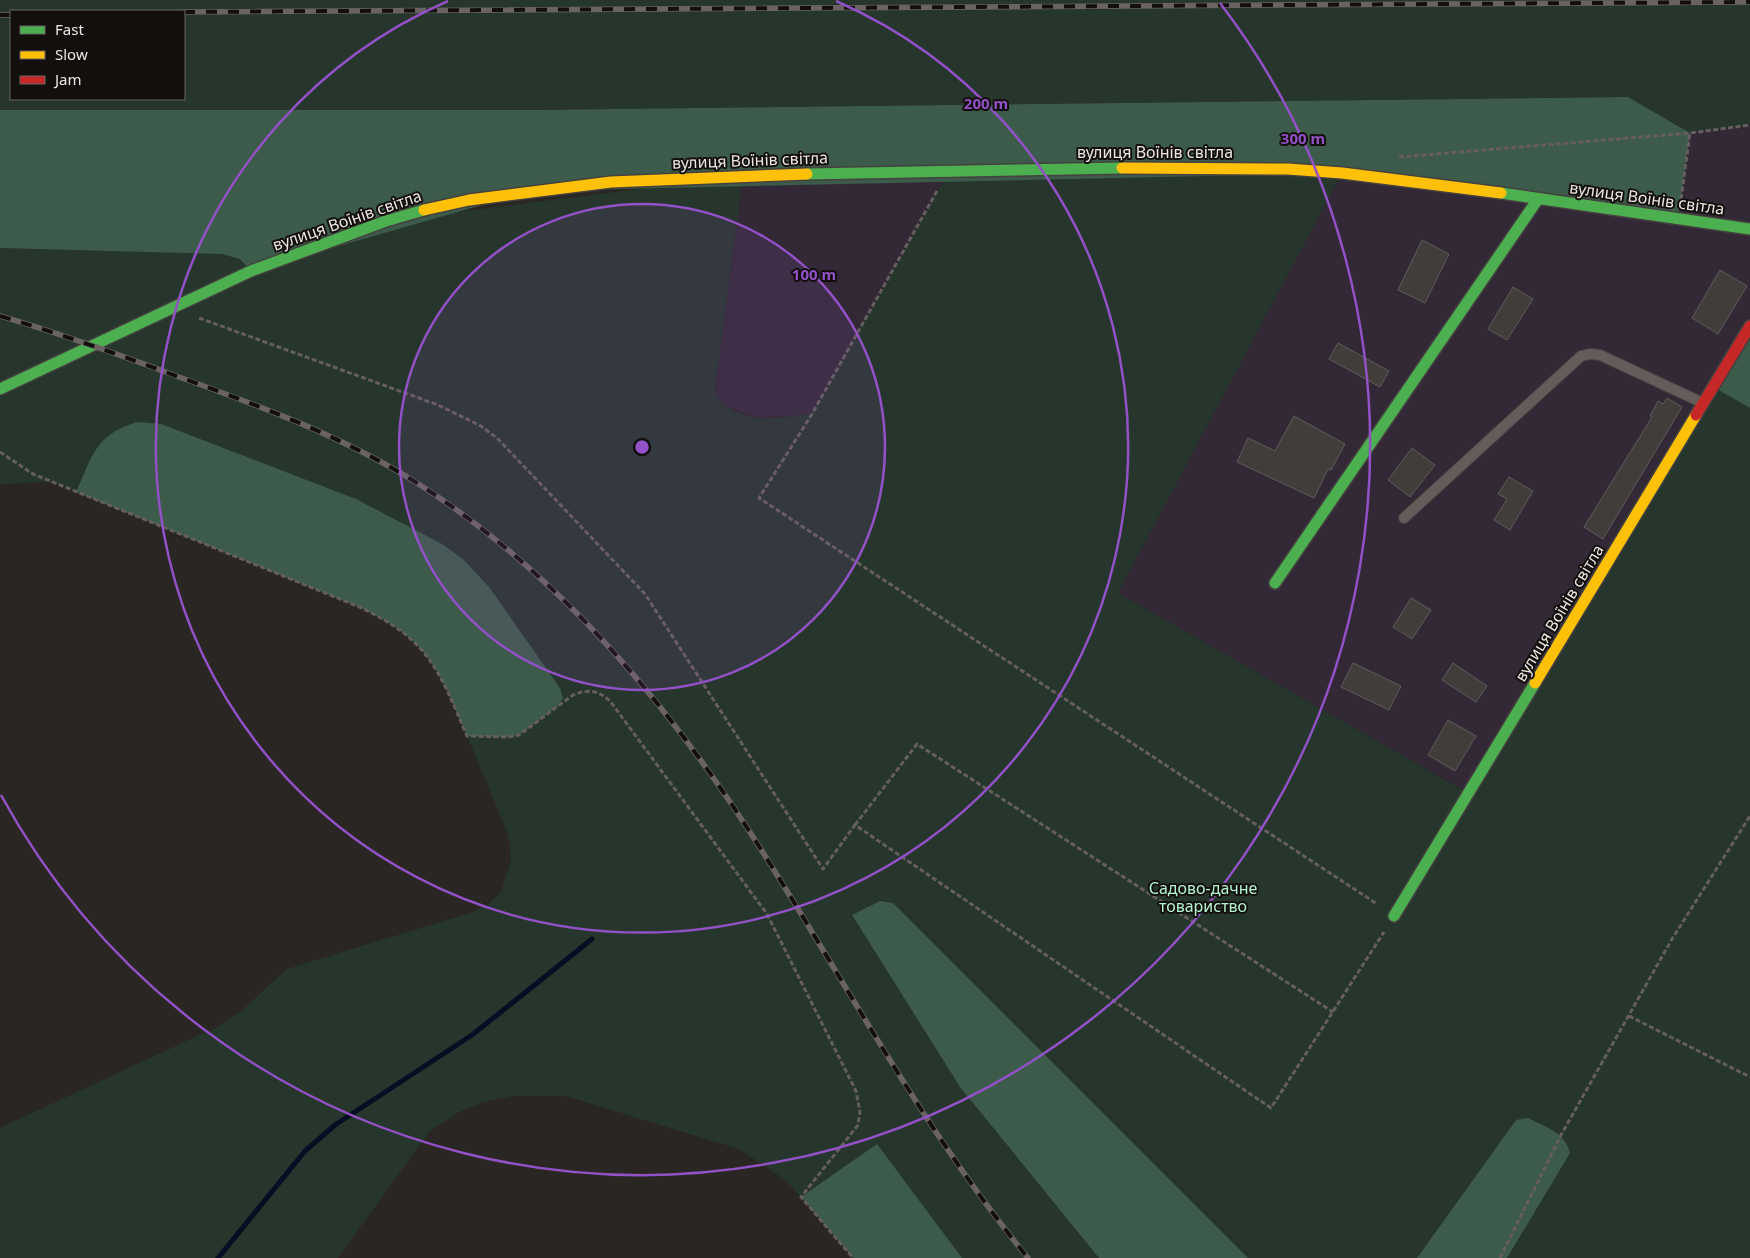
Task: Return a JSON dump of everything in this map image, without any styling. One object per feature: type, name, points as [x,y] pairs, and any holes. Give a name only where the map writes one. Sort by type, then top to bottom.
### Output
[{"type":"street","name":"вулиця Воїнів світла","points":[[0,389],[251,271],[335,239],[426,209],[469,200],[620,182],[722,176],[949,171],[1138,168],[1288,169],[1342,173],[1750,229]]},
{"type":"street","points":[[1275,582],[1538,199]]},
{"type":"street","name":"вулиця Воїнів світла","points":[[1394,916],[1750,326]]},
{"type":"lane","points":[[1404,518],[1581,356],[1590,354],[1600,355],[1704,403]]},
{"type":"path","points":[[1392,157],[1690,134],[1750,125]]},
{"type":"path","points":[[1678,219],[1690,134]]},
{"type":"path","points":[[856,825],[1271,1108],[1394,916],[759,498],[812,414],[949,171]]},
{"type":"path","points":[[172,309],[438,405],[481,426],[498,439],[645,594],[823,869],[917,744],[1333,1012]]},
{"type":"path","points":[[0,452],[33,474],[357,606],[392,624],[407,634],[441,674],[467,736],[508,737],[519,735],[572,695],[582,691],[591,690],[602,693],[610,700],[767,914],[856,1091],[860,1112],[858,1125],[801,1197],[853,1258]]},
{"type":"path","points":[[1500,1258],[1561,1135],[1672,939],[1750,816]]},
{"type":"path","points":[[1629,1016],[1750,1077]]},
{"type":"shaded area","points":[[1750,125],[1750,326],[1469,793],[1118,593],[1342,173],[1678,219],[1690,133]]},
{"type":"shaded area","points":[[949,171],[812,414],[758,418],[723,405],[717,399],[715,390],[743,176]]},
{"type":"green space","points":[[0,0],[1750,0],[1750,125],[1690,133],[1628,97],[536,110],[0,110]]},
{"type":"green space","points":[[1628,97],[1690,133],[1678,219],[1342,173],[531,191],[251,271],[240,259],[222,254],[0,248],[0,110],[536,110]]},
{"type":"green space","name":"Садово-дачне товариство","points":[[949,171],[1342,173],[1118,593],[1468,793],[1713,387],[1750,408],[1750,1258],[1507,1258],[1570,1153],[1516,1120],[1417,1258],[1248,1258],[893,903],[880,901],[852,915],[960,1087],[1099,1258],[962,1258],[877,1145],[801,1197],[784,1179],[739,1149],[566,1096],[512,1096],[483,1102],[459,1112],[429,1132],[338,1258],[0,1258],[0,1128],[221,1025],[240,1012],[287,969],[473,912],[489,904],[501,892],[511,862],[506,829],[441,674],[424,652],[404,634],[382,619],[357,606],[52,482],[0,484],[0,248],[214,253],[230,255],[240,259],[386,221],[743,176],[715,390],[720,401],[737,412],[757,418],[777,418],[812,413]]},
{"type":"green space","points":[[1750,326],[1750,408],[1713,387]]},
{"type":"green space","points":[[137,422],[161,424],[356,499],[442,544],[463,559],[489,587],[560,688],[563,698],[557,707],[519,735],[508,737],[467,736],[448,692],[428,658],[400,630],[381,618],[357,606],[76,492],[97,448],[112,433]]},
{"type":"green space","points":[[880,901],[893,903],[1248,1258],[1099,1258],[960,1087],[852,915]]},
{"type":"green space","points":[[1528,1118],[1559,1135],[1568,1146],[1570,1153],[1507,1258],[1417,1258],[1516,1120]]},
{"type":"green space","points":[[877,1144],[962,1258],[853,1258],[801,1197]]},
{"type":"building","points":[[1422,240],[1449,254],[1425,303],[1398,290]]},
{"type":"building","points":[[1720,270],[1747,286],[1718,334],[1692,318]]},
{"type":"building","points":[[1513,287],[1533,299],[1507,340],[1488,329]]},
{"type":"building","points":[[1338,343],[1389,371],[1380,387],[1329,359]]},
{"type":"building","points":[[1667,398],[1682,407],[1603,539],[1584,527],[1652,417],[1650,416],[1658,401],[1663,404]]},
{"type":"building","points":[[1294,416],[1345,444],[1331,470],[1328,469],[1314,498],[1237,462],[1248,438],[1275,451]]},
{"type":"building","points":[[1412,448],[1435,465],[1410,497],[1388,480]]},
{"type":"building","points":[[1509,477],[1533,491],[1510,530],[1494,520],[1507,499],[1498,494]]},
{"type":"building","points":[[1411,598],[1431,610],[1412,639],[1393,627]]},
{"type":"building","points":[[1353,663],[1401,686],[1389,710],[1341,687]]},
{"type":"building","points":[[1453,663],[1487,686],[1476,702],[1442,680]]},
{"type":"building","points":[[1448,720],[1476,736],[1455,771],[1428,755]]},
{"type":"waterway","points":[[218,1258],[305,1151],[335,1125],[472,1035],[592,939]]},
{"type":"railway","points":[[185,12],[1750,2]]},
{"type":"railway","points":[[0,15],[10,15]]},
{"type":"railway","points":[[0,316],[90,345],[271,411],[360,451],[417,483],[469,519],[519,559],[566,602],[610,648],[651,696],[727,798],[762,851],[889,1059],[955,1161],[1028,1258]]},
{"type":"traffic: fast","points":[[807,174],[1122,168]]},
{"type":"traffic: fast","points":[[1501,193],[1750,229]]},
{"type":"traffic: fast","points":[[1275,583],[1538,199]]},
{"type":"traffic: fast","points":[[0,389],[251,271],[386,221],[424,210]]},
{"type":"traffic: fast","points":[[1394,916],[1535,683]]},
{"type":"traffic: slow","points":[[1122,168],[1288,169],[1342,173],[1501,193]]},
{"type":"traffic: slow","points":[[424,210],[469,200],[611,182],[807,174]]},
{"type":"traffic: slow","points":[[1535,683],[1696,415]]},
{"type":"traffic: jam","points":[[1696,415],[1750,326]]}]
